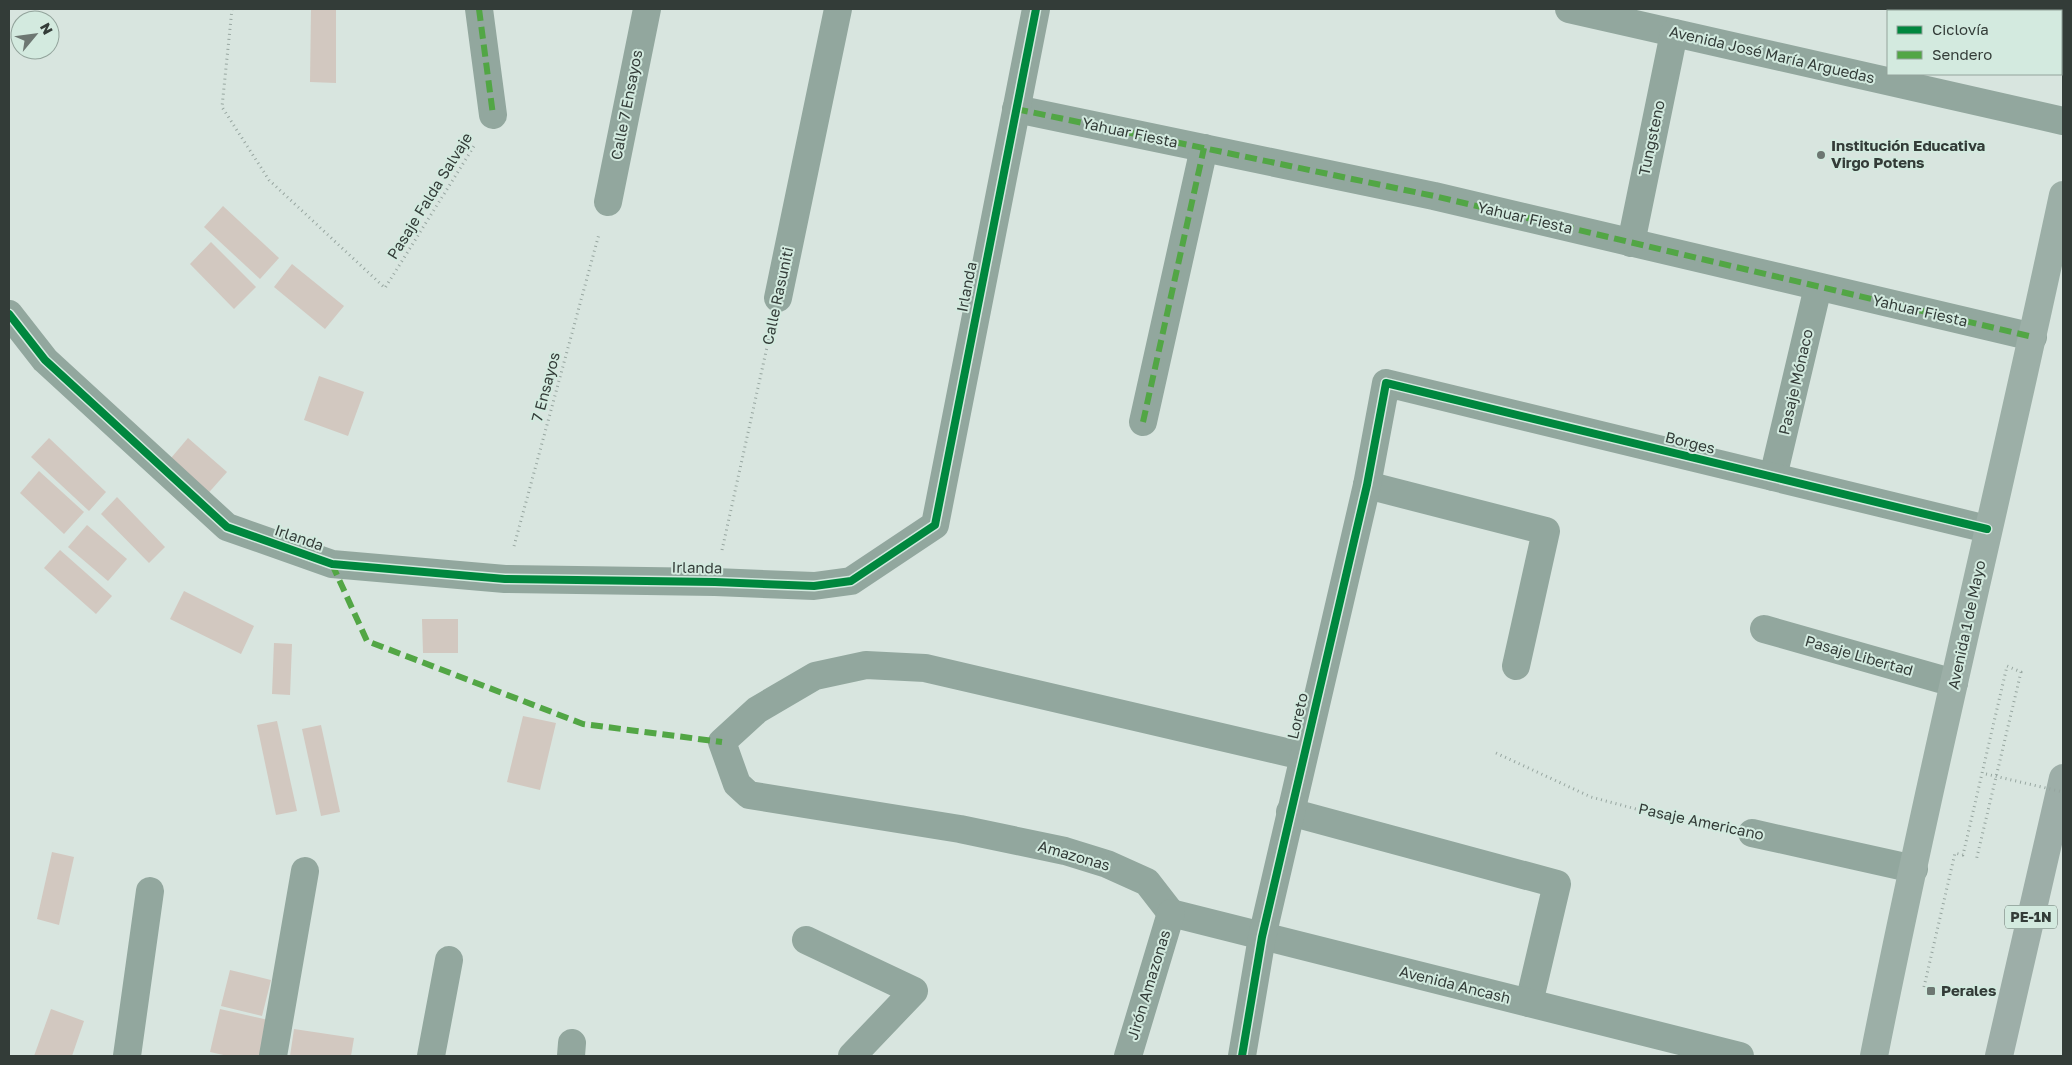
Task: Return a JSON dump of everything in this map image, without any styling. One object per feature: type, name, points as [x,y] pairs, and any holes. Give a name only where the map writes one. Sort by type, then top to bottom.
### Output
[{"type":"highway","name":"PE-1N","points":[[1999,1056],[2063,778]]},
{"type":"street","points":[[479,9],[493,115]]},
{"type":"street","name":"Calle 7 Ensayos","points":[[608,202],[647,9]]},
{"type":"street","name":"Calle Rasuniti","points":[[778,298],[838,9]]},
{"type":"street","name":"Irlanda","points":[[9,314],[45,360],[228,527],[332,564],[505,579],[715,582],[814,586],[852,581],[935,525],[1036,9]]},
{"type":"street","name":"Avenida José María Arguedas","points":[[1569,9],[2063,121]]},
{"type":"street","name":"Tungsteno","points":[[1631,243],[1674,32]]},
{"type":"street","name":"Yahuar Fiesta","points":[[1016,109],[1434,196],[2033,337]]},
{"type":"street","points":[[1144,422],[1204,148]]},
{"type":"street","name":"Avenida 1 de Mayo","points":[[1874,1056],[1987,529],[2033,337],[2063,195]]},
{"type":"street","name":"Pasaje Mónaco","points":[[1773,477],[1818,286]]},
{"type":"street","name":"Borges","points":[[1386,383],[1987,529]]},
{"type":"street","name":"Loreto","points":[[1242,1056],[1262,937],[1367,485],[1386,383]]},
{"type":"street","points":[[1367,485],[1546,531],[1516,666]]},
{"type":"street","name":"Pasaje Libertad","points":[[1764,629],[1954,683]]},
{"type":"street","name":"Amazonas","points":[[1170,913],[1147,882],[1107,864],[1065,851],[960,829],[749,795],[737,784],[722,742],[757,710],[815,676],[866,665],[925,668],[1303,756]]},
{"type":"street","points":[[1290,812],[1557,884],[1529,1003]]},
{"type":"street","name":"Pasaje Americano","points":[[1752,833],[1914,869]]},
{"type":"street","points":[[273,1056],[305,871]]},
{"type":"street","points":[[127,1056],[150,891]]},
{"type":"street","name":"Avenida Ancash","points":[[1170,913],[1529,1003],[1643,1044],[1740,1056]]},
{"type":"street","name":"Jirón Amazonas","points":[[1128,1056],[1170,913]]},
{"type":"street","points":[[806,940],[914,992],[852,1056]]},
{"type":"street","points":[[431,1056],[449,960]]},
{"type":"path","points":[[1924,988],[1955,853],[1963,855],[1985,774],[2007,666],[2021,672],[1976,861]]},
{"type":"path","points":[[1985,774],[2063,792]]},
{"type":"building","points":[[336,9],[336,83],[310,82],[311,10]]},
{"type":"building","points":[[223,206],[279,258],[260,279],[204,227]]},
{"type":"building","points":[[211,242],[256,287],[234,309],[190,264]]},
{"type":"building","points":[[292,264],[344,306],[325,329],[274,287]]},
{"type":"building","points":[[319,376],[364,392],[348,436],[304,420]]},
{"type":"building","points":[[49,438],[106,492],[89,511],[31,457]]},
{"type":"building","points":[[188,438],[227,472],[204,498],[166,464]]},
{"type":"building","points":[[39,471],[84,512],[64,534],[20,493]]},
{"type":"building","points":[[117,497],[165,547],[149,563],[101,514]]},
{"type":"building","points":[[87,525],[127,559],[108,581],[68,547]]},
{"type":"building","points":[[60,550],[112,596],[96,614],[44,568]]},
{"type":"building","points":[[184,591],[254,626],[241,654],[170,619]]},
{"type":"building","points":[[422,619],[458,619],[458,653],[423,653]]},
{"type":"building","points":[[274,643],[292,644],[290,695],[272,694]]},
{"type":"building","points":[[523,716],[556,723],[540,790],[507,782]]},
{"type":"building","points":[[277,721],[297,811],[276,815],[257,725]]},
{"type":"building","points":[[321,725],[340,812],[321,816],[302,729]]},
{"type":"building","points":[[52,852],[74,857],[59,925],[37,919]]},
{"type":"building","points":[[230,970],[271,980],[262,1016],[221,1006]]},
{"type":"building","points":[[51,1009],[84,1021],[72,1056],[34,1056]]},
{"type":"building","points":[[220,1009],[273,1021],[265,1056],[228,1056],[210,1052]]},
{"type":"building","points":[[294,1029],[354,1038],[351,1056],[290,1056]]},
{"type":"marked path","points":[[479,9],[493,115]]},
{"type":"marked path","points":[[1016,109],[1434,196],[2033,337]]},
{"type":"marked path","points":[[1143,422],[1204,148]]},
{"type":"marked path","points":[[332,564],[367,641],[583,724],[722,742]]},
{"type":"cycle path","points":[[9,314],[45,360],[227,527],[332,564],[505,579],[715,582],[814,586],[851,581],[935,525],[1036,9]]},
{"type":"cycle path","points":[[1242,1056],[1262,937],[1367,485],[1386,383],[1987,529]]},
{"type":"place","name":"Institución Educativa Virgo Potens","points":[[1821,155]]},
{"type":"place","name":"Perales","points":[[1931,991]]}]
